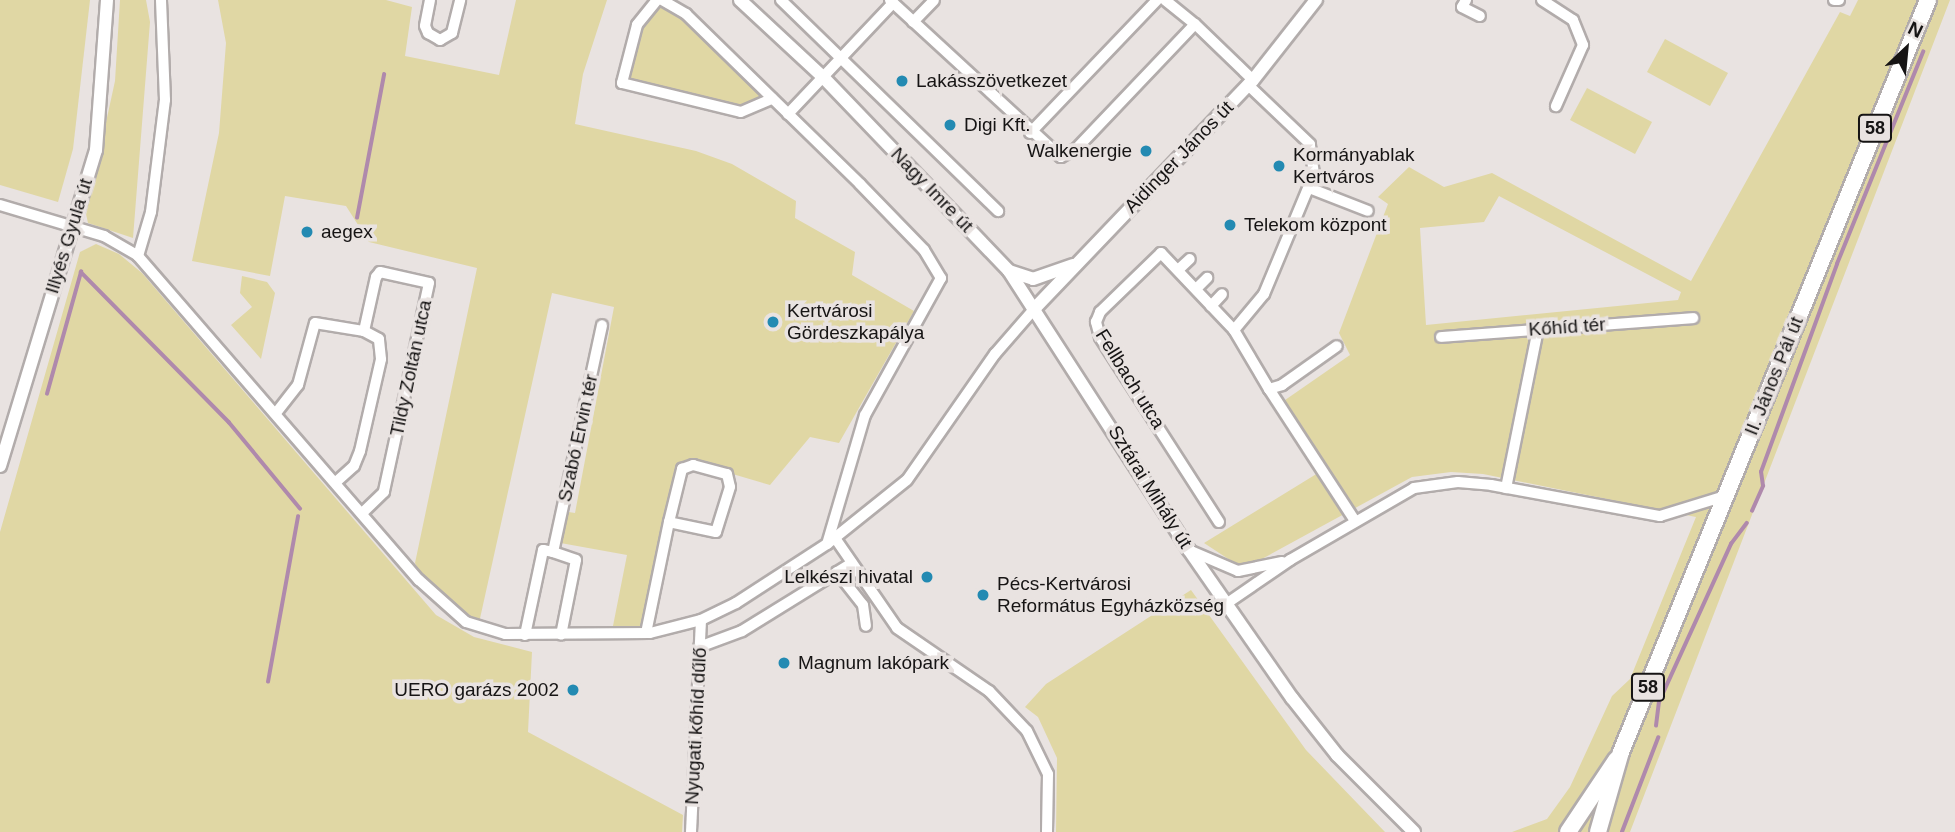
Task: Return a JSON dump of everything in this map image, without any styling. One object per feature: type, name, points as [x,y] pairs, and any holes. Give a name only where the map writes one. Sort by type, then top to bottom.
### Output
[{"type":"main road","name":"II. János Pál út","points":[[1621,752],[1928,0]]},
{"type":"main road","name":"58","points":[[1568,832],[1621,752]]},
{"type":"main road","name":"58","points":[[1598,832],[1621,752]]},
{"type":"street","name":"Illyés Gyula út","points":[[0,466],[70,226],[96,150],[107,0]]},
{"type":"street","points":[[138,256],[151,212],[165,100],[160,0]]},
{"type":"street","points":[[430,0],[425,26],[428,33],[440,40],[452,33],[460,0]]},
{"type":"street","points":[[772,99],[741,111],[622,83],[637,25],[659,0],[686,14],[788,114],[924,250],[939,274],[941,281],[865,415],[831,541]]},
{"type":"street","name":"Nagy Imre út","points":[[740,0],[823,77],[1009,271],[1035,308]]},
{"type":"street","name":"Nagy Imre út","points":[[781,0],[998,211]]},
{"type":"street","points":[[914,22],[934,0]]},
{"type":"street","points":[[1030,133],[1157,0]]},
{"type":"street","points":[[1165,0],[1195,24],[1310,144],[1314,158],[1310,188],[1264,294],[1234,330]]},
{"type":"street","name":"Aidinger János út","points":[[1035,308],[1251,82],[1315,0]]},
{"type":"street","points":[[1466,0],[1462,7],[1480,16]]},
{"type":"street","points":[[1542,0],[1573,20],[1583,45],[1556,106]]},
{"type":"street","points":[[788,114],[891,1],[1052,153],[1070,155],[1195,24]]},
{"type":"street","points":[[1310,188],[1368,211]]},
{"type":"street","points":[[0,205],[124,245],[138,256],[450,610],[479,628],[524,635],[646,633],[701,620],[736,603],[831,541],[907,480],[995,354],[1035,308]]},
{"type":"street","name":"Fellbach utca","points":[[1219,522],[1100,337],[1096,322],[1100,312],[1161,253],[1234,330],[1355,521]]},
{"type":"street","points":[[1178,270],[1190,259]]},
{"type":"street","points":[[1009,271],[1032,279],[1079,262]]},
{"type":"street","name":"Tildy Zoltán utca","points":[[336,482],[355,466],[382,359],[379,339],[364,331],[376,276],[380,272],[429,283],[384,492],[363,512]]},
{"type":"street","points":[[1196,289],[1207,278]]},
{"type":"street","points":[[1211,306],[1222,294]]},
{"type":"street","name":"Sztárai Mihály út","points":[[1035,308],[1189,550],[1337,755],[1410,827],[1424,832]]},
{"type":"street","name":"Kőhíd tér","points":[[1441,337],[1693,318]]},
{"type":"street","points":[[276,413],[298,385],[315,323],[364,331]]},
{"type":"street","name":"Szabó Ervin tér","points":[[524,635],[543,550],[553,552],[602,325]]},
{"type":"street","points":[[1506,488],[1538,330]]},
{"type":"street","points":[[1269,388],[1282,385],[1337,346]]},
{"type":"street","points":[[646,633],[669,522],[682,469],[693,465],[727,474],[730,486],[716,532],[669,522]]},
{"type":"street","points":[[1226,604],[1290,560],[1414,488],[1458,482],[1660,516],[1726,496]]},
{"type":"street","points":[[831,541],[852,563],[897,628],[989,691],[1027,731],[1048,774],[1047,832]]},
{"type":"street","points":[[1189,550],[1215,565],[1238,571],[1290,560]]},
{"type":"street","points":[[553,552],[576,560],[561,635]]},
{"type":"street","points":[[699,647],[733,636],[852,563]]},
{"type":"street","points":[[837,572],[863,605],[866,626]]},
{"type":"street","name":"Nyugati kőhíd dűlő","points":[[691,832],[701,620]]},
{"type":"shaded area","points":[[0,0],[90,0],[73,149],[58,202],[0,185]]},
{"type":"shaded area","points":[[120,0],[146,0],[150,22],[133,238],[88,223],[86,214],[115,81]]},
{"type":"shaded area","points":[[218,0],[386,0],[412,7],[405,56],[499,75],[516,0],[607,0],[583,74],[575,124],[696,151],[732,164],[796,201],[795,218],[855,252],[852,275],[914,311],[839,443],[810,437],[770,485],[685,460],[646,633],[611,636],[627,555],[555,542],[562,511],[575,513],[614,307],[552,293],[479,623],[467,620],[422,578],[415,563],[477,268],[369,242],[346,206],[285,196],[270,276],[192,261],[219,133],[226,43]]},
{"type":"shaded area","points":[[658,0],[669,4],[770,99],[741,110],[624,82],[638,25]]},
{"type":"shaded area","points":[[1858,0],[1950,0],[1630,832],[1512,832],[1547,819],[1570,787],[1612,696],[1630,679],[1696,517],[1483,474],[1451,472],[1412,477],[1260,560],[1236,564],[1204,543],[1318,473],[1275,407],[1350,355],[1339,333],[1388,204],[1378,197],[1409,167],[1444,187],[1492,173],[1691,281],[1840,12],[1850,16]],"holes":[[[1499,196],[1681,292],[1678,300],[1426,325],[1420,228],[1484,222]]]},
{"type":"shaded area","points":[[1665,39],[1728,73],[1710,106],[1647,72]]},
{"type":"shaded area","points":[[1587,88],[1652,122],[1635,154],[1570,120]]},
{"type":"shaded area","points":[[96,244],[119,254],[142,273],[436,615],[474,637],[532,652],[528,732],[683,815],[682,832],[0,832],[0,532],[80,252]]},
{"type":"shaded area","points":[[242,276],[267,282],[275,293],[261,359],[231,325],[252,307],[240,293]]},
{"type":"shaded area","points":[[1191,590],[1306,750],[1385,832],[1056,832],[1057,758],[1038,717],[1025,707],[1046,684]]},
{"type":"waterway","points":[[1752,511],[1763,486],[1761,472],[1837,264],[1923,52]]},
{"type":"waterway","points":[[357,218],[384,75]]},
{"type":"waterway","points":[[47,394],[81,272],[229,422],[300,508]]},
{"type":"waterway","points":[[268,682],[298,517]]},
{"type":"waterway","points":[[1656,726],[1659,702],[1731,544],[1747,523]]},
{"type":"waterway","points":[[1622,832],[1658,738]]},
{"type":"place","name":"Lakásszövetkezet","points":[[902,81]]},
{"type":"place","name":"Digi Kft.","points":[[950,125]]},
{"type":"place","name":"Walkenergie","points":[[1146,151]]},
{"type":"place","name":"Kormányablak Kertváros","points":[[1279,166]]},
{"type":"place","name":"Telekom központ","points":[[1230,225]]},
{"type":"place","name":"aegex","points":[[307,232]]},
{"type":"place","name":"Kertvárosi Gördeszkapálya","points":[[773,322]]},
{"type":"place","name":"Lelkészi hivatal","points":[[927,577]]},
{"type":"place","name":"Pécs-Kertvárosi Református Egyházközség","points":[[983,595]]},
{"type":"place","name":"Magnum lakópark","points":[[784,663]]},
{"type":"place","name":"UERO garázs 2002","points":[[573,690]]}]
